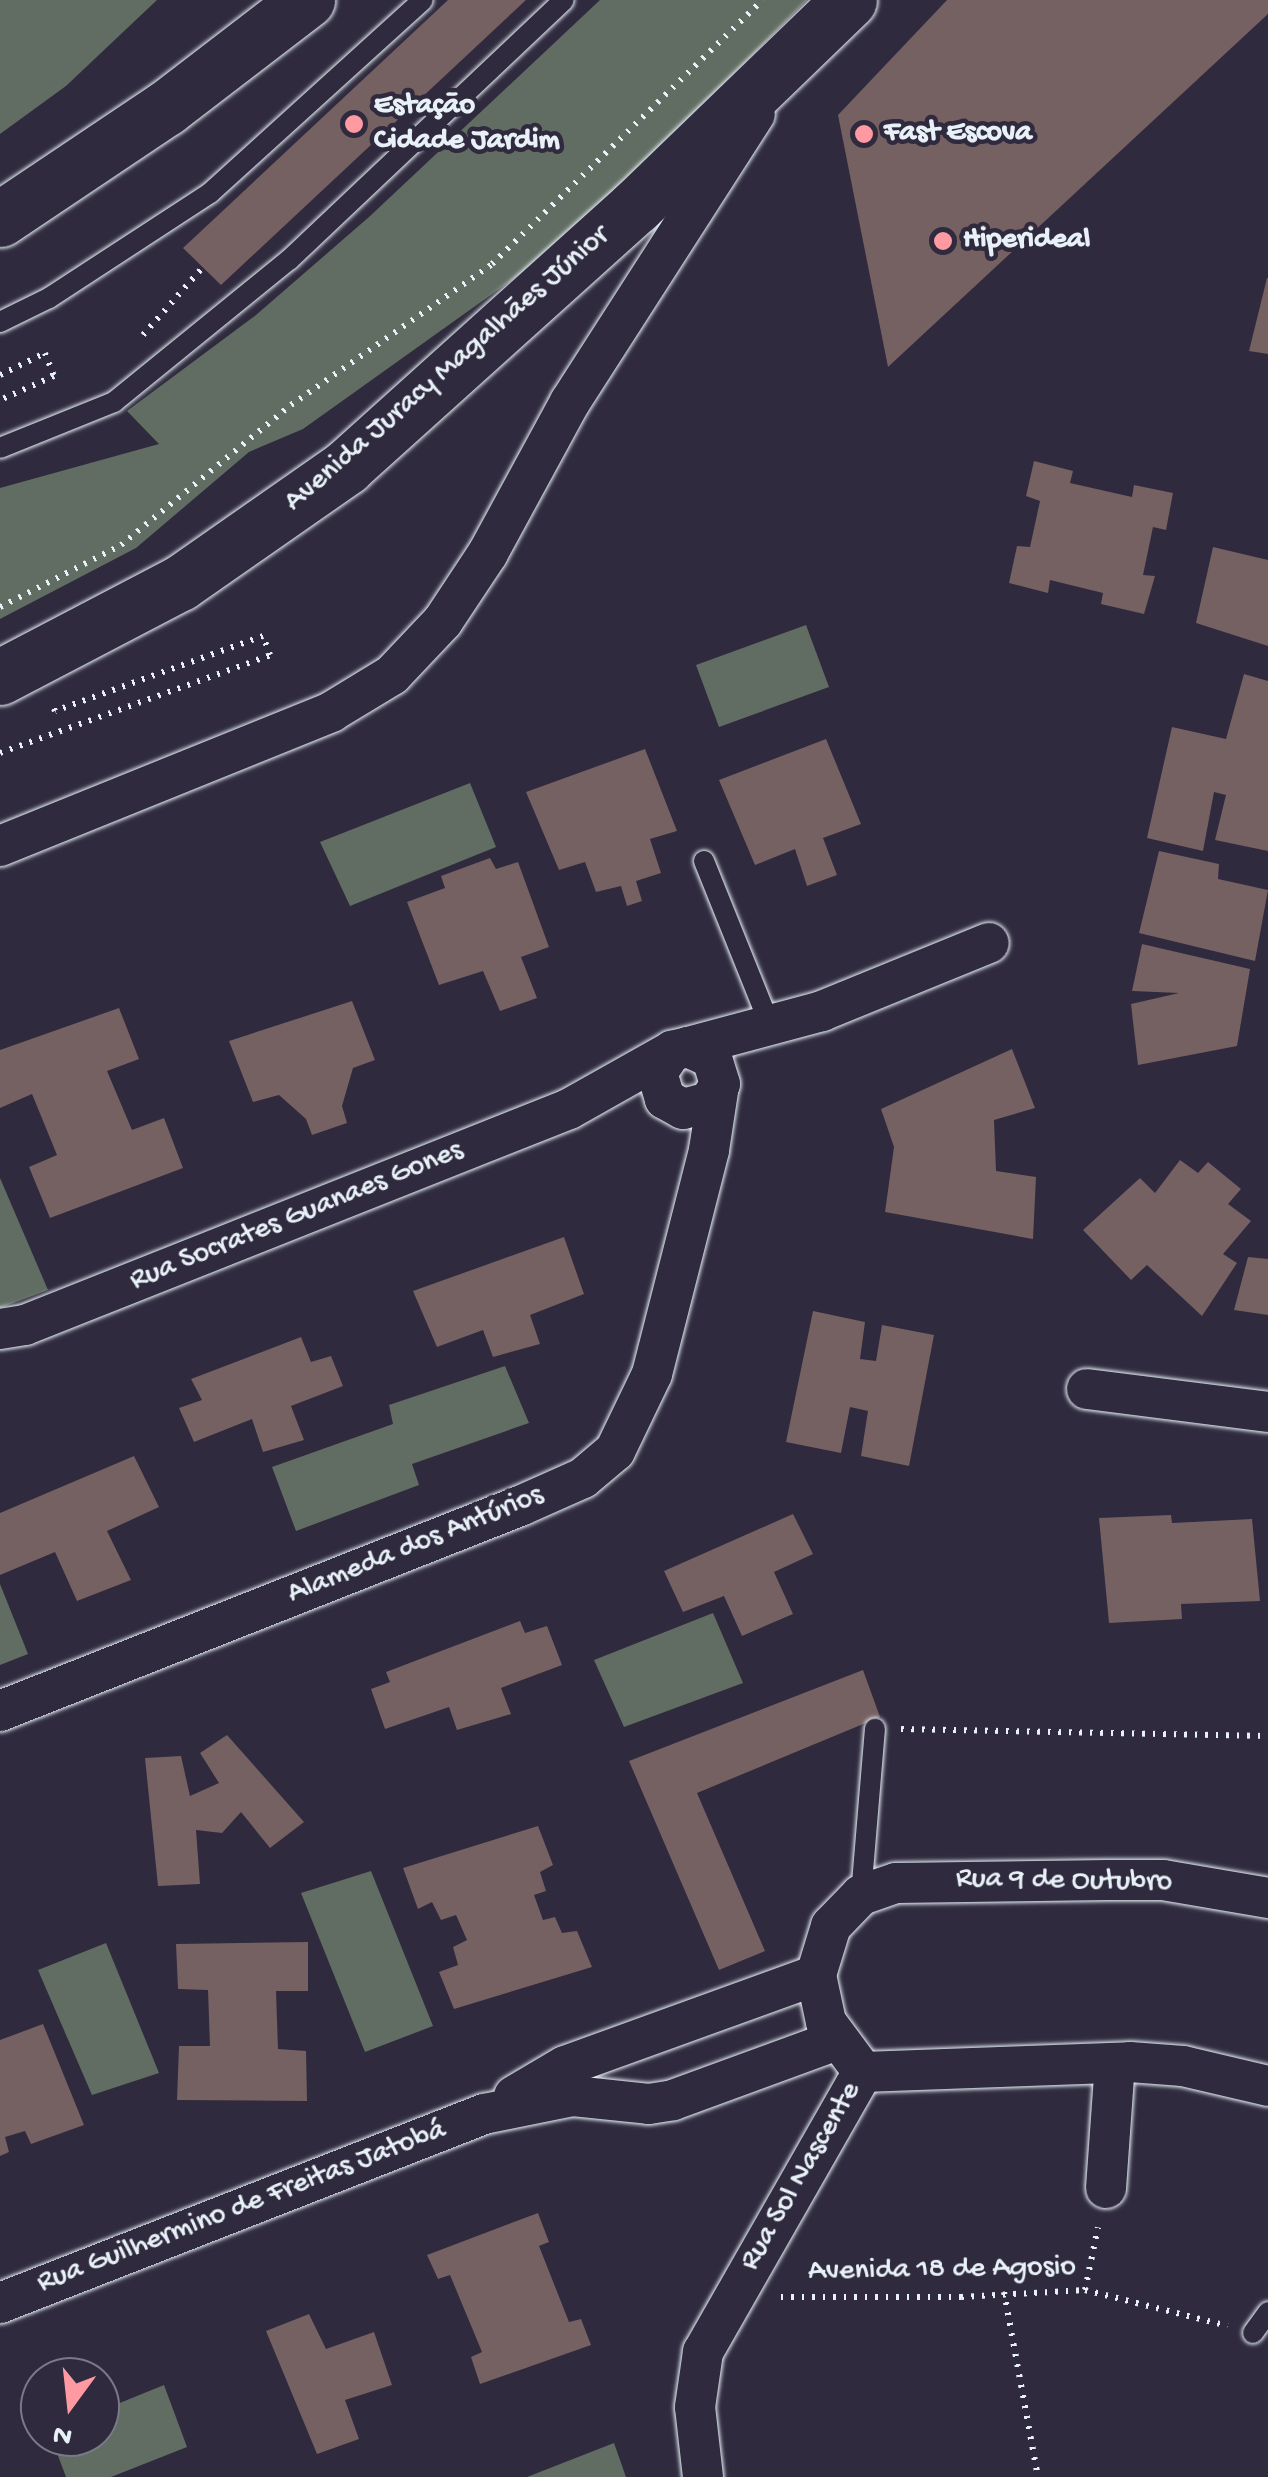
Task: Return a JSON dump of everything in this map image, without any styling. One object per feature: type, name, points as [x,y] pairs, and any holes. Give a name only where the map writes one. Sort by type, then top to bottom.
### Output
[{"type":"main road","points":[[0,219],[166,108],[307,0]]},
{"type":"main road","name":"Avenida Juracy Magalhães Júnior","points":[[0,676],[180,583],[346,467],[636,206],[850,0]]},
{"type":"street","points":[[0,846],[331,712],[392,674],[443,622],[488,554],[580,386],[799,49]]},
{"type":"street","name":"Rua Socrates Guanaes Gones","points":[[8,1334],[569,1109],[680,1049],[822,1012],[989,943]]},
{"type":"street","name":"Rua Socrates Guanaes Gones","points":[[718,1087],[822,1012]]},
{"type":"street","points":[[680,1049],[712,1058],[718,1087],[696,1109],[667,1101],[658,1073],[680,1049]]},
{"type":"street","name":"Alameda dos Antúrios","points":[[0,1711],[583,1478],[615,1451],[636,1417],[685,1238],[718,1087]]},
{"type":"street","name":"Rua Socrates Guanaes Gones","points":[[569,1109],[667,1101]]},
{"type":"street","name":"Alameda dos Antúrios","points":[[667,1101],[684,1158],[685,1238]]},
{"type":"street","points":[[1087,1389],[1268,1412]]},
{"type":"street","name":"Rua 9 de Outubro","points":[[862,1895],[896,1883],[1163,1880],[1268,1898]]},
{"type":"street","points":[[816,1975],[831,1926],[862,1895]]},
{"type":"street","name":"Rua Sol Nascente","points":[[703,2477],[695,2407],[703,2352],[863,2072],[837,2040],[818,2000],[816,1975]]},
{"type":"street","name":"Rua Guilhermino de Freitas Jatobá","points":[[0,2303],[484,2114],[565,2066],[816,1975]]},
{"type":"street","name":"Rua Guilhermino de Freitas Jatobá","points":[[484,2114],[573,2096],[649,2104],[674,2100],[837,2040]]},
{"type":"street","points":[[863,2072],[1114,2062],[1184,2066],[1268,2086]]},
{"type":"street","points":[[1106,2188],[1114,2062]]},
{"type":"lane","points":[[0,322],[49,298],[210,193],[423,0]]},
{"type":"lane","points":[[0,448],[114,402],[289,260],[564,0]]},
{"type":"lane","points":[[704,861],[770,1028]]},
{"type":"lane","points":[[862,1895],[875,1728]]},
{"type":"lane","points":[[1252,2333],[1268,2312]]},
{"type":"path","points":[[0,606],[121,545],[291,405],[492,264],[762,0]]},
{"type":"path","points":[[141,337],[202,268]]},
{"type":"path","points":[[0,375],[46,353],[54,376],[0,400]]},
{"type":"path","points":[[0,753],[270,655],[264,636],[55,711]]},
{"type":"path","points":[[875,1728],[1268,1736]]},
{"type":"path","points":[[1085,2290],[1106,2188]]},
{"type":"path","name":"Avenida 18 de Agosio","points":[[732,2296],[1085,2290],[1252,2333]]},
{"type":"path","points":[[1004,2292],[1038,2477]]},
{"type":"green space","points":[[0,0],[157,0],[66,86],[0,134]]},
{"type":"green space","points":[[600,0],[807,0],[568,240],[303,429],[249,452],[136,548],[0,619],[0,488],[159,444],[127,411],[256,315],[369,217]]},
{"type":"green space","points":[[806,625],[829,687],[719,727],[696,665]]},
{"type":"green space","points":[[470,783],[496,847],[350,906],[320,842]]},
{"type":"green space","points":[[0,1178],[48,1290],[0,1308]]},
{"type":"green space","points":[[505,1366],[529,1423],[412,1464],[419,1485],[296,1531],[272,1467],[393,1424],[389,1405]]},
{"type":"green space","points":[[0,1584],[28,1654],[0,1665]]},
{"type":"green space","points":[[713,1613],[743,1683],[624,1727],[594,1660]]},
{"type":"green space","points":[[371,1871],[433,2026],[365,2052],[301,1893]]},
{"type":"green space","points":[[106,1943],[159,2073],[92,2095],[38,1970]]},
{"type":"green space","points":[[164,2385],[187,2447],[111,2477],[66,2477],[58,2457],[120,2457],[120,2403]]},
{"type":"green space","points":[[614,2443],[626,2477],[527,2477]]},
{"type":"building","name":"Estação Cidade Jardim","points":[[448,0],[526,0],[221,285],[183,248]]},
{"type":"building","name":"Hiperideal","points":[[947,0],[1268,0],[1268,14],[888,367],[838,115]]},
{"type":"building","points":[[1268,278],[1268,354],[1249,351]]},
{"type":"building","points":[[1034,461],[1073,471],[1070,483],[1132,497],[1134,485],[1173,493],[1166,530],[1153,527],[1143,575],[1155,576],[1144,614],[1101,604],[1103,593],[1050,580],[1048,593],[1009,583],[1017,546],[1030,547],[1040,501],[1026,496]]},
{"type":"building","points":[[1213,547],[1268,560],[1268,646],[1196,623]]},
{"type":"building","points":[[1244,674],[1268,681],[1268,851],[1215,840],[1226,795],[1214,792],[1203,851],[1147,838],[1172,727],[1226,739]]},
{"type":"building","points":[[826,739],[861,824],[823,838],[837,875],[807,886],[795,849],[755,865],[719,780]]},
{"type":"building","points":[[645,749],[677,831],[650,839],[661,873],[636,881],[642,901],[627,906],[621,886],[596,892],[585,862],[559,870],[526,792]]},
{"type":"building","points":[[1159,851],[1219,864],[1218,879],[1268,890],[1255,961],[1139,933]]},
{"type":"building","points":[[490,858],[496,869],[518,862],[549,947],[521,957],[537,998],[500,1011],[483,971],[439,985],[407,902],[445,888],[441,876]]},
{"type":"building","points":[[1142,944],[1250,969],[1237,1046],[1138,1065],[1131,1004],[1179,993],[1132,991]]},
{"type":"building","points":[[352,1001],[375,1060],[353,1068],[342,1106],[347,1123],[312,1135],[306,1119],[279,1095],[253,1102],[229,1041]]},
{"type":"building","points":[[119,1008],[139,1059],[107,1071],[132,1130],[164,1118],[183,1168],[50,1218],[29,1167],[57,1155],[32,1094],[0,1108],[0,1050]]},
{"type":"building","points":[[1012,1049],[1035,1108],[994,1120],[996,1171],[1036,1177],[1033,1239],[885,1212],[894,1147],[881,1109]]},
{"type":"building","points":[[1180,1160],[1198,1173],[1208,1162],[1241,1189],[1228,1204],[1251,1221],[1223,1254],[1237,1263],[1202,1316],[1147,1265],[1131,1280],[1083,1230],[1140,1178],[1155,1193]]},
{"type":"building","points":[[564,1237],[584,1294],[530,1315],[540,1344],[493,1357],[483,1330],[437,1347],[413,1291]]},
{"type":"building","points":[[1248,1257],[1268,1259],[1268,1315],[1234,1310]]},
{"type":"building","points":[[813,1311],[865,1322],[860,1359],[876,1361],[882,1325],[934,1335],[909,1466],[861,1456],[868,1411],[850,1407],[841,1453],[786,1442]]},
{"type":"building","points":[[301,1337],[311,1362],[331,1356],[343,1386],[291,1406],[304,1440],[263,1452],[252,1419],[194,1442],[179,1408],[202,1400],[191,1379]]},
{"type":"building","points":[[134,1456],[159,1507],[107,1531],[131,1580],[77,1601],[55,1552],[0,1575],[0,1513]]},
{"type":"building","points":[[793,1514],[813,1554],[774,1572],[793,1614],[742,1636],[724,1596],[683,1612],[664,1571]]},
{"type":"building","points":[[1171,1515],[1172,1523],[1252,1519],[1260,1601],[1181,1604],[1182,1619],[1109,1623],[1099,1518]]},
{"type":"building","points":[[520,1621],[525,1633],[547,1626],[562,1665],[501,1688],[511,1714],[457,1730],[449,1707],[385,1729],[371,1689],[390,1682],[386,1672]]},
{"type":"building","points":[[863,1670],[880,1717],[697,1793],[765,1951],[719,1970],[629,1761]]},
{"type":"building","points":[[227,1735],[304,1822],[270,1848],[241,1812],[222,1833],[196,1830],[200,1884],[158,1886],[145,1758],[181,1756],[190,1796],[219,1783],[200,1753]]},
{"type":"building","points":[[538,1826],[553,1865],[540,1872],[546,1891],[534,1895],[543,1920],[555,1917],[562,1933],[577,1931],[592,1967],[454,2009],[439,1972],[458,1965],[453,1947],[467,1940],[456,1915],[441,1920],[432,1902],[418,1909],[403,1868]]},
{"type":"building","points":[[308,1942],[308,1991],[276,1991],[278,2049],[306,2051],[307,2101],[177,2100],[179,2046],[210,2046],[208,1990],[178,1989],[176,1944]]},
{"type":"building","points":[[43,2024],[84,2125],[31,2144],[25,2131],[5,2137],[9,2152],[0,2156],[0,2040]]},
{"type":"building","points":[[538,2213],[549,2242],[539,2246],[569,2322],[581,2319],[591,2345],[480,2384],[471,2357],[482,2352],[450,2275],[438,2279],[427,2255]]},
{"type":"building","points":[[309,2314],[326,2349],[374,2332],[392,2385],[345,2400],[359,2439],[317,2454],[266,2331]]},
{"type":"place","name":"Estação Cidade Jardim","points":[[354,124]]},
{"type":"place","name":"Fast Escova","points":[[864,134]]},
{"type":"place","name":"Hiperideal","points":[[943,241]]}]
